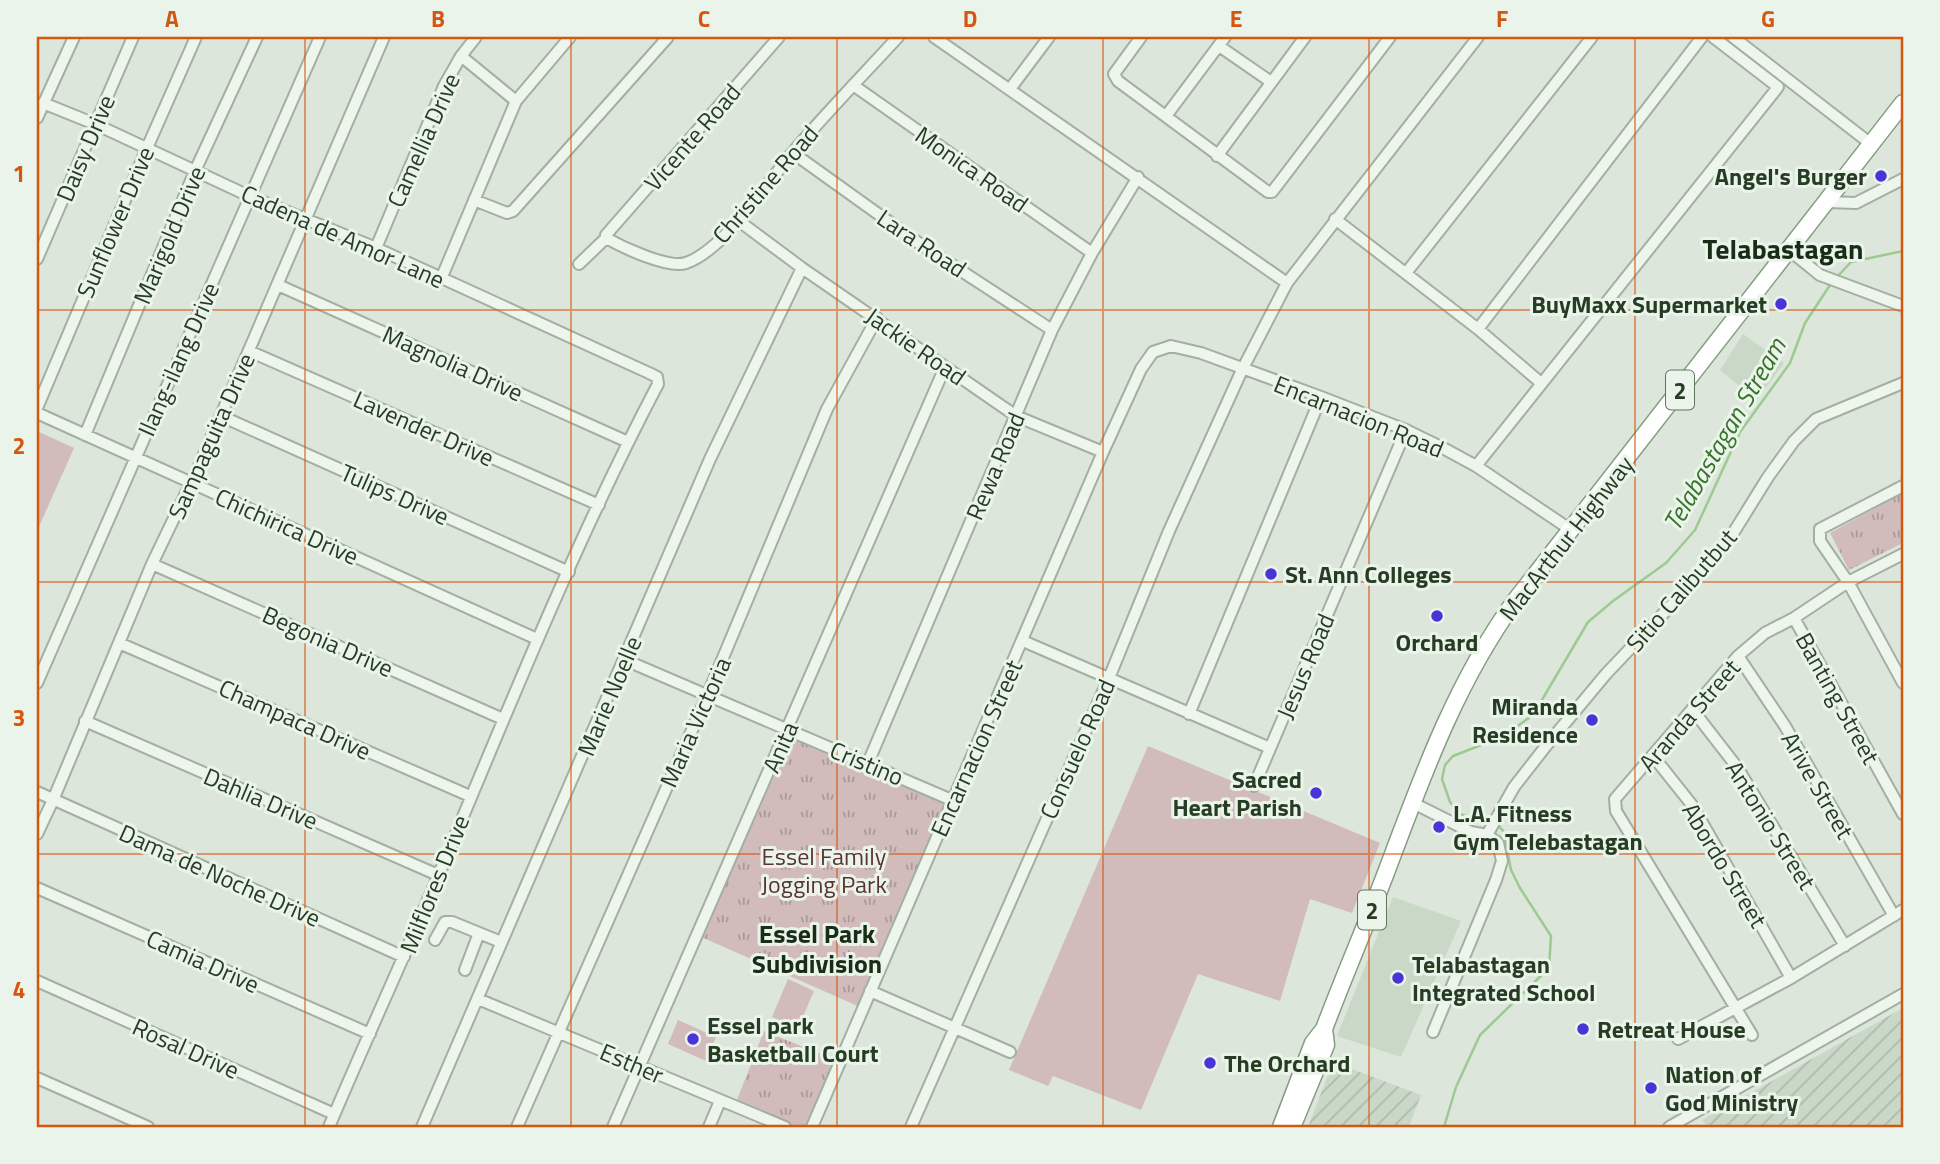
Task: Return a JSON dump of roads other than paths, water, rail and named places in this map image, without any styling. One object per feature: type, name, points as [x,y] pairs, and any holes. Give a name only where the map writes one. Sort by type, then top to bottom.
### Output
[{"type":"highway","name":"MacArthur Highway","points":[[1281,1127],[1313,1043],[1324,1029],[1439,738],[1470,672],[1506,615],[1903,103]]},
{"type":"highway","name":"MacArthur Highway","points":[[1292,1127],[1326,1045],[1324,1029]]},
{"type":"street","points":[[37,118],[74,37]]},
{"type":"street","name":"Daisy Drive","points":[[37,259],[133,37]]},
{"type":"street","name":"Sunflower Drive","points":[[37,410],[196,37]]},
{"type":"street","name":"Marigold Drive","points":[[85,435],[195,171],[257,37]]},
{"type":"street","name":"Ilang-ilang Drive","points":[[37,683],[320,37]]},
{"type":"street","name":"Sampaguita Drive","points":[[37,834],[54,800],[152,564],[221,416],[384,37]]},
{"type":"street","name":"Camellia Drive","points":[[376,248],[444,86],[461,56],[477,37]]},
{"type":"street","points":[[441,279],[516,101],[570,37]]},
{"type":"street","points":[[474,200],[507,213],[513,211],[668,37]]},
{"type":"street","name":"Vicente Road","points":[[579,264],[606,238],[779,37]]},
{"type":"street","name":"Christine Road","points":[[606,238],[668,264],[678,265],[699,257],[739,221],[793,153],[898,37]]},
{"type":"street","points":[[934,37],[1287,283]]},
{"type":"street","points":[[1010,89],[1049,37]]},
{"type":"street","points":[[1141,37],[1114,74],[1118,81],[1268,192],[1272,192],[1390,37]]},
{"type":"street","points":[[1217,156],[1305,37]]},
{"type":"street","name":"Consuelo Road","points":[[911,1127],[1109,678],[1169,531],[1242,370],[1287,283],[1478,37]]},
{"type":"street","points":[[1406,273],[1592,37]]},
{"type":"street","points":[[1478,329],[1702,37]]},
{"type":"street","points":[[1476,466],[1778,87],[1713,37]]},
{"type":"street","points":[[1732,37],[1871,144]]},
{"type":"street","points":[[1166,116],[1222,41],[1271,82]]},
{"type":"street","points":[[461,56],[516,101]]},
{"type":"street","name":"Monica Road","points":[[853,85],[1091,253]]},
{"type":"street","name":"Cadena de Amor Lane","points":[[43,103],[376,248],[657,377]]},
{"type":"street","name":"Lara Road","points":[[793,153],[920,244],[1052,331]]},
{"type":"street","name":"Rewa Road","points":[[868,763],[1052,331],[1091,253],[1138,177]]},
{"type":"street","points":[[1827,202],[1856,203],[1903,179]]},
{"type":"street","points":[[1335,219],[1478,329],[1541,383]]},
{"type":"street","name":"Jackie Road","points":[[739,221],[1016,416],[1103,452]]},
{"type":"street","points":[[1789,250],[1820,275],[1903,306]]},
{"type":"street","name":"Marie Noelle","points":[[422,1127],[710,459],[803,268]]},
{"type":"street","name":"Magnolia Drive","points":[[278,285],[628,442]]},
{"type":"street","name":"Maria Victoria","points":[[517,1127],[707,696],[827,409],[877,318]]},
{"type":"street","name":"Encarnacion Road","points":[[1141,369],[1153,352],[1171,346],[1200,353],[1321,397],[1406,430],[1476,466],[1571,530]]},
{"type":"street","name":"Lavender Drive","points":[[249,351],[599,505]]},
{"type":"street","name":"Anita","points":[[613,1127],[944,367]]},
{"type":"street","name":"Encarnacion Street","points":[[811,1127],[1141,369]]},
{"type":"street","name":"Milflores Drive","points":[[329,1127],[404,957],[537,639],[628,442],[658,384],[657,377]]},
{"type":"street","name":"Sitio Calibutbut","points":[[1489,832],[1514,787],[1546,746],[1606,674],[1680,596],[1732,534],[1794,441],[1816,419],[1903,383]]},
{"type":"street","points":[[1189,714],[1321,397]]},
{"type":"street","name":"Chichirica Drive","points":[[37,410],[135,458],[537,639]]},
{"type":"street","name":"Tulips Drive","points":[[221,416],[569,572]]},
{"type":"street","name":"Jesus Road","points":[[1254,786],[1406,430]]},
{"type":"street","points":[[1903,486],[1820,529],[1820,541],[1848,582],[1903,683]]},
{"type":"street","name":"Aranda Street","points":[[1752,1035],[1616,811],[1615,799],[1738,656],[1765,633],[1794,618],[1848,582],[1903,555]]},
{"type":"street","name":"Begonia Drive","points":[[152,564],[503,719]]},
{"type":"street","name":"Banting Street","points":[[1794,618],[1903,814]]},
{"type":"street","points":[[1023,641],[1270,748]]},
{"type":"street","name":"Champaca Drive","points":[[119,643],[470,796]]},
{"type":"street","name":"Arive Street","points":[[1738,656],[1785,726],[1898,913]]},
{"type":"street","name":"Cristino","points":[[625,660],[954,801]]},
{"type":"street","name":"Antonio Street","points":[[1692,709],[1737,767],[1845,946]]},
{"type":"street","name":"Dahlia Drive","points":[[85,721],[438,875]]},
{"type":"street","name":"Abordo Street","points":[[1653,757],[1697,814],[1791,978]]},
{"type":"street","name":"Dama de Noche Drive","points":[[37,792],[404,957]]},
{"type":"street","points":[[1413,803],[1471,832],[1489,832],[1498,843],[1502,861],[1433,1032]]},
{"type":"street","name":"Camia Drive","points":[[37,888],[370,1034]]},
{"type":"street","points":[[1678,1039],[1791,978],[1898,913]]},
{"type":"street","points":[[435,940],[446,922],[452,922],[501,942]]},
{"type":"street","points":[[465,970],[479,933]]},
{"type":"street","name":"Rosal Drive","points":[[37,981],[334,1114]]},
{"type":"street","points":[[870,990],[1010,1052]]},
{"type":"street","points":[[1669,1127],[1903,994]]},
{"type":"street","name":"Esther","points":[[478,999],[785,1127]]},
{"type":"street","points":[[37,1078],[148,1127]]},
{"type":"street","points":[[709,1127],[720,1101]]},
{"type":"waterway","name":"Telabastagan Stream","points":[[1837,277],[1851,262],[1903,251]]},
{"type":"waterway","name":"Telabastagan Stream","points":[[1492,821],[1481,821],[1460,814],[1450,802],[1442,779],[1445,765],[1453,756],[1502,737],[1533,715],[1588,622],[1666,563],[1695,530],[1740,432],[1790,363],[1805,323],[1832,282]]},
{"type":"waterway","name":"Telabastagan Stream","points":[[1444,1127],[1456,1087],[1480,1035],[1549,968],[1551,936],[1511,870],[1504,832],[1497,824]]},
{"type":"place","name":"Angel's Burger","points":[[1881,176]]},
{"type":"place","name":"BuyMaxx Supermarket","points":[[1781,304]]},
{"type":"place","name":"St. Ann Colleges","points":[[1271,574]]},
{"type":"place","name":"Orchard","points":[[1437,616]]},
{"type":"place","name":"Miranda Residence","points":[[1592,720]]},
{"type":"place","name":"Sacred Heart Parish","points":[[1316,793]]},
{"type":"place","name":"L.A. Fitness Gym Telebastagan","points":[[1439,827]]},
{"type":"place","name":"Telabastagan Integrated School","points":[[1398,978]]},
{"type":"place","name":"Retreat House","points":[[1583,1029]]},
{"type":"place","name":"Essel park Basketball Court","points":[[693,1039]]},
{"type":"place","name":"The Orchard","points":[[1210,1063]]},
{"type":"place","name":"Nation of God Ministry","points":[[1651,1088]]},
{"type":"district","name":"Telabastagan","points":[[1783,248]]},
{"type":"district","name":"Essel Park Subdivision","points":[[817,948]]},
{"type":"park label","name":"Essel Family Jogging Park","points":[[824,870]]}]
